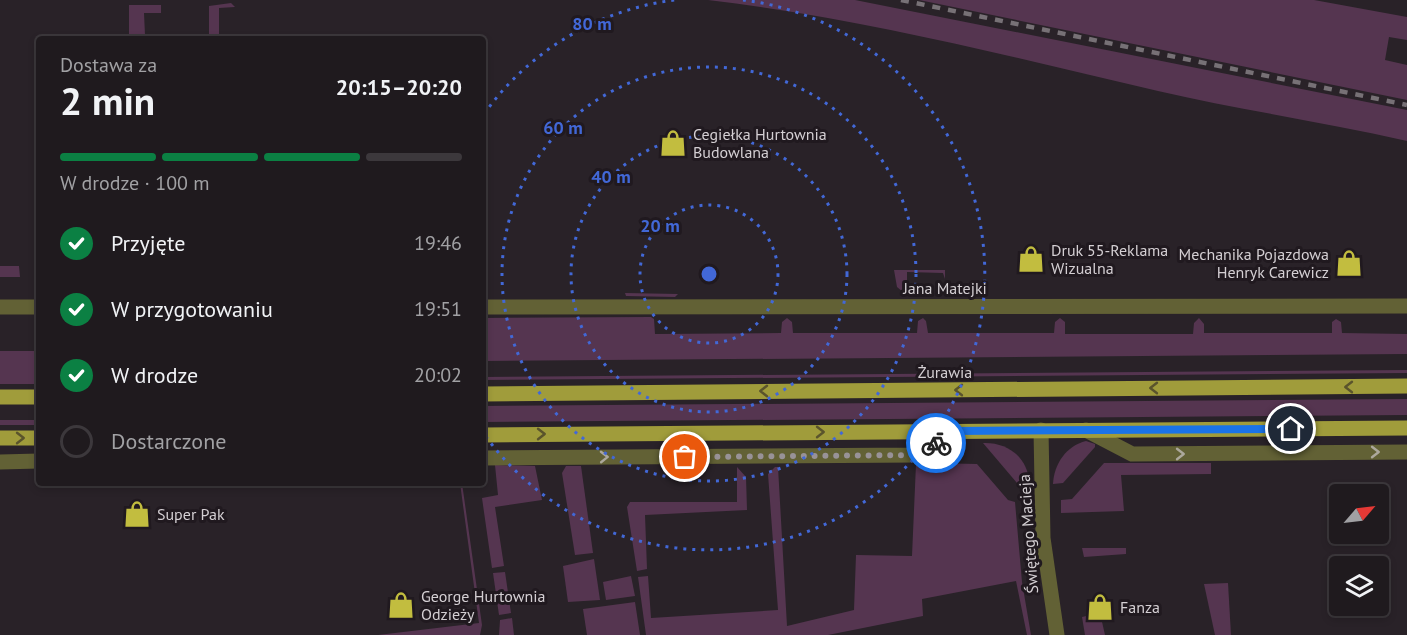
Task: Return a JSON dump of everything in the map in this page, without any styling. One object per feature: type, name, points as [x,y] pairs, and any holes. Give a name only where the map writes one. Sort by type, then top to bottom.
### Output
[{"type":"main road","name":"Żurawia","points":[[486,393],[1407,386]]},
{"type":"main road","points":[[0,397],[36,397]]},
{"type":"main road","points":[[486,435],[1407,428]]},
{"type":"main road","points":[[0,438],[36,438]]},
{"type":"street","name":"Jana Matejki","points":[[486,307],[1407,306]]},
{"type":"street","points":[[0,307],[36,307]]},
{"type":"street","name":"Świętego Macieja","points":[[1041,430],[1043,538],[1057,635]]},
{"type":"street","points":[[1086,430],[1132,454],[1407,452]]},
{"type":"street","points":[[486,458],[918,455],[952,431]]},
{"type":"street","points":[[0,462],[36,461]]},
{"type":"shaded area","points":[[708,0],[855,0],[1407,110],[1407,141],[1189,98],[878,27]]},
{"type":"shaded area","points":[[919,0],[1314,0],[1407,17],[1407,40],[1389,37],[1385,60],[1407,65],[1407,100]]},
{"type":"shaded area","points":[[231,3],[235,7],[219,8],[219,36],[209,36],[209,6]]},
{"type":"shaded area","points":[[129,5],[161,5],[161,13],[144,13],[145,35],[129,36]]},
{"type":"shaded area","points":[[0,266],[19,266],[20,277],[0,277]]},
{"type":"shaded area","points":[[894,270],[945,270],[945,279],[943,273],[907,272],[907,289],[903,292],[897,287]]},
{"type":"shaded area","points":[[625,293],[678,294],[675,297],[626,296]]},
{"type":"shaded area","points":[[651,317],[654,319],[655,334],[781,333],[782,322],[787,318],[792,322],[793,333],[917,333],[918,321],[923,318],[926,321],[928,333],[1054,333],[1055,322],[1060,318],[1065,322],[1065,334],[1193,334],[1194,323],[1199,318],[1204,324],[1204,333],[1332,333],[1332,322],[1336,319],[1341,322],[1342,333],[1407,334],[1407,354],[486,361],[486,318]]},
{"type":"shaded area","points":[[0,351],[36,351],[36,384],[0,384]]},
{"type":"shaded area","points":[[1407,370],[1407,373],[486,380],[486,377]]},
{"type":"shaded area","points":[[1407,399],[1407,415],[486,422],[486,406]]},
{"type":"shaded area","points":[[0,420],[36,420],[36,425],[0,425]]},
{"type":"shaded area","points":[[1086,441],[1095,444],[1095,447],[1063,483],[1053,484],[1062,457],[1079,443]]},
{"type":"shaded area","points":[[983,443],[1001,445],[1015,453],[1025,466],[1029,484],[1017,483]]},
{"type":"shaded area","points":[[1104,463],[1211,463],[1211,474],[1121,475],[1124,511],[1061,513],[1061,500],[1072,499]]},
{"type":"shaded area","points":[[916,464],[977,464],[1008,500],[1015,502],[1022,582],[1031,635],[1027,635],[1016,581],[922,599],[923,616],[828,635],[646,635],[638,577],[648,576],[651,618],[778,610],[768,474],[775,467],[778,467],[787,626],[854,610],[856,555],[912,556]]},
{"type":"shaded area","points":[[495,465],[535,466],[542,500],[495,507],[504,566],[492,568],[482,498],[498,495]]},
{"type":"shaded area","points":[[566,466],[581,466],[593,553],[575,555],[562,473]]},
{"type":"shaded area","points":[[737,467],[746,477],[747,510],[645,515],[647,569],[637,571],[627,507],[630,502],[737,502]]},
{"type":"shaded area","points":[[460,486],[462,486],[482,625],[480,635],[378,635],[479,623]]},
{"type":"shaded area","points":[[1082,548],[1126,548],[1126,554],[1084,557]]},
{"type":"shaded area","points":[[594,559],[600,600],[568,602],[563,566]]},
{"type":"shaded area","points":[[505,572],[511,613],[499,615],[493,573]]},
{"type":"shaded area","points":[[631,576],[635,596],[606,600],[603,582]]},
{"type":"shaded area","points":[[1228,583],[1231,635],[1215,635],[1204,584]]},
{"type":"shaded area","points":[[635,602],[640,635],[587,635],[583,609]]},
{"type":"shaded area","points":[[1100,613],[1105,635],[1085,635],[1082,617]]},
{"type":"shaded area","points":[[512,618],[514,635],[499,635],[500,620]]},
{"type":"railway","points":[[901,0],[1407,105]]},
{"type":"way so far","points":[[685,457],[918,455],[936,443]]},
{"type":"place","name":"Cegiełka Hurtownia Budowlana","points":[[673,143]]},
{"type":"place","name":"Druk 55-Reklama Wizualna","points":[[1031,259]]},
{"type":"place","name":"Mechanika Pojazdowa Henryk Carewicz","points":[[1349,263]]},
{"type":"place","name":"Super Pak","points":[[137,514]]},
{"type":"place","name":"George Hurtownia Odzieży","points":[[401,605]]},
{"type":"place","name":"Fanza","points":[[1100,607]]},
{"type":"route","points":[[936,443],[952,431],[1291,429]]}]
